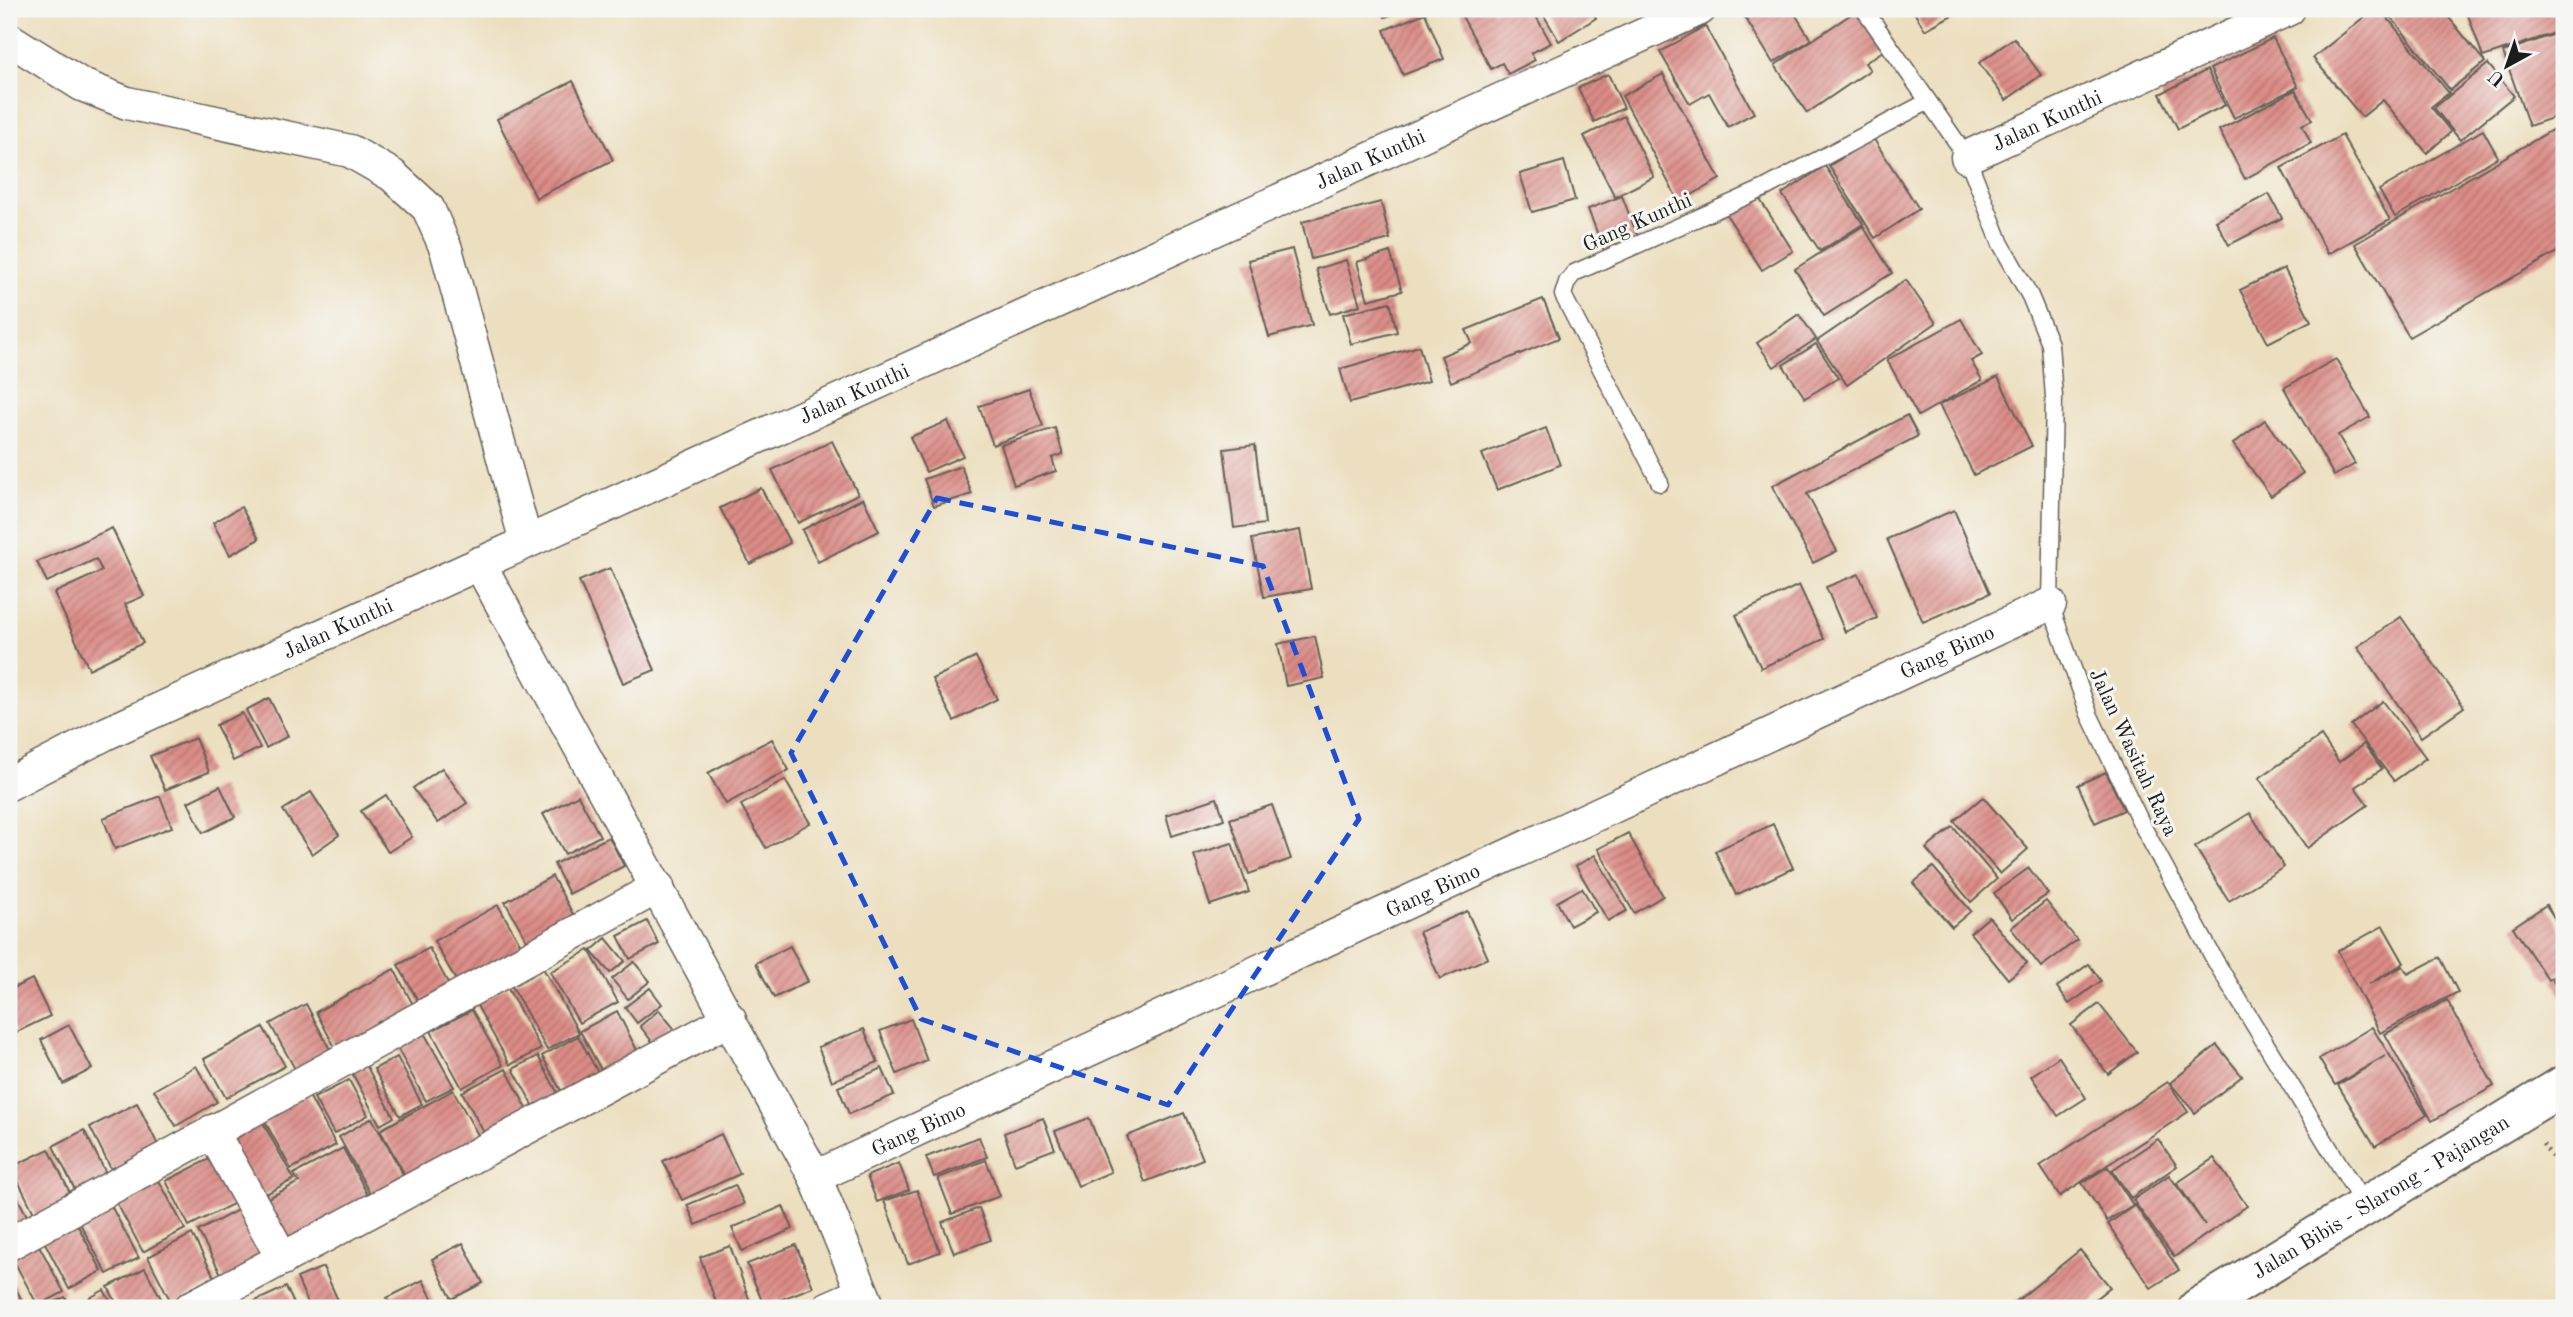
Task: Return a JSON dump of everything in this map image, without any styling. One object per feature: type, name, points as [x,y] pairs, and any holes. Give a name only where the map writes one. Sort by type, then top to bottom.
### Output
[{"type":"main road","name":"Jalan Bibis - Slarong - Pajangan","points":[[2198,1308],[2564,1085]]},
{"type":"street","name":"Jalan Kunthi","points":[[9,784],[107,733],[1700,9]]},
{"type":"street","name":"Jalan Kunthi","points":[[1967,157],[2289,9]]},
{"type":"street","points":[[9,40],[82,85],[127,103],[350,151],[392,176],[428,208],[446,249],[526,542]]},
{"type":"street","points":[[479,563],[815,1177],[865,1301],[828,1308]]},
{"type":"street","name":"Gang Bimo","points":[[815,1177],[2050,604]]},
{"type":"street","points":[[9,1244],[658,887]]},
{"type":"street","points":[[190,1308],[730,1020]]},
{"type":"street","points":[[212,1131],[283,1259]]},
{"type":"lane","name":"Jalan Kunthi","points":[[1864,9],[1967,157]]},
{"type":"lane","name":"Gang Kunthi","points":[[1660,483],[1563,295],[1567,282],[1574,273],[1765,188],[1927,102]]},
{"type":"lane","name":"Jalan Wasitah Raya","points":[[1967,157],[2001,244],[2030,296],[2050,344],[2054,397],[2050,604],[2090,715],[2143,825],[2217,964],[2364,1205]]},
{"type":"highlighted area","points":[[937,498],[1263,566],[1359,819],[1168,1105],[921,1019],[791,753]]},
{"type":"building","points":[[1381,9],[1409,9],[1385,17]]},
{"type":"building","points":[[1458,9],[1532,9],[1551,43],[1531,53],[1535,60],[1508,74],[1502,63],[1491,69]]},
{"type":"building","points":[[1540,9],[1590,9],[1596,18],[1559,41]]},
{"type":"building","points":[[1759,9],[1792,9],[1811,40],[1773,63],[1745,17]]},
{"type":"building","points":[[1912,9],[1963,9],[1925,30]]},
{"type":"building","points":[[2374,9],[2380,9],[2449,93],[2431,107],[2451,132],[2427,153],[2383,100],[2362,117],[2313,58]]},
{"type":"building","points":[[2399,9],[2442,9],[2485,62],[2450,90],[2390,16]]},
{"type":"building","points":[[2466,9],[2564,9],[2564,30],[2483,57]]},
{"type":"building","points":[[1856,11],[1883,51],[1865,63],[1870,70],[1807,113],[1775,65]]},
{"type":"building","points":[[1425,13],[1444,59],[1403,75],[1384,30]]},
{"type":"building","points":[[1705,26],[1754,113],[1728,127],[1709,93],[1690,104],[1660,52]]},
{"type":"building","points":[[2564,31],[2564,114],[2529,126],[2503,52]]},
{"type":"building","points":[[2014,38],[2041,75],[2006,100],[1979,63]]},
{"type":"building","points":[[2273,38],[2298,87],[2234,118],[2210,69]]},
{"type":"building","points":[[2488,64],[2514,96],[2460,140],[2434,108]]},
{"type":"building","points":[[2207,70],[2225,105],[2178,129],[2160,94]]},
{"type":"building","points":[[1608,74],[1624,108],[1594,122],[1578,88]]},
{"type":"building","points":[[1663,74],[1720,179],[1679,202],[1622,96]]},
{"type":"building","points":[[573,81],[613,160],[536,198],[497,119]]},
{"type":"building","points":[[2295,90],[2312,120],[2302,125],[2311,143],[2245,179],[2219,130]]},
{"type":"building","points":[[1624,116],[1654,177],[1615,197],[1584,136]]},
{"type":"building","points":[[2564,123],[2564,248],[2409,337],[2355,244]]},
{"type":"building","points":[[2483,130],[2498,157],[2395,217],[2379,190]]},
{"type":"building","points":[[2342,135],[2390,220],[2328,254],[2281,168]]},
{"type":"building","points":[[1873,138],[1919,209],[1875,238],[1829,166]]},
{"type":"building","points":[[1564,161],[1575,200],[1532,212],[1520,174]]},
{"type":"building","points":[[1825,166],[1863,224],[1820,251],[1782,194]]},
{"type":"building","points":[[2269,194],[2282,218],[2229,245],[2216,221]]},
{"type":"building","points":[[1757,195],[1793,251],[1762,270],[1726,214]]},
{"type":"building","points":[[1622,196],[1639,240],[1605,253],[1588,209]]},
{"type":"building","points":[[1381,202],[1390,239],[1311,259],[1302,222]]},
{"type":"building","points":[[1863,226],[1892,273],[1824,316],[1795,269]]},
{"type":"building","points":[[1292,249],[1312,325],[1269,337],[1248,260]]},
{"type":"building","points":[[1390,252],[1402,291],[1368,300],[1357,262]]},
{"type":"building","points":[[1346,260],[1360,305],[1330,314],[1316,269]]},
{"type":"building","points":[[2284,268],[2311,321],[2268,343],[2240,290]]},
{"type":"building","points":[[1906,280],[1936,323],[1847,385],[1817,341]]},
{"type":"building","points":[[1543,299],[1559,338],[1451,382],[1441,356],[1472,343],[1466,330]]},
{"type":"building","points":[[1390,302],[1397,332],[1351,344],[1343,314]]},
{"type":"building","points":[[1799,314],[1816,339],[1774,367],[1757,343]]},
{"type":"building","points":[[1961,319],[1982,355],[1971,361],[1982,380],[1918,416],[1887,360]]},
{"type":"building","points":[[1816,344],[1838,378],[1805,398],[1783,365]]},
{"type":"building","points":[[1419,346],[1429,381],[1350,403],[1340,369]]},
{"type":"building","points":[[2336,359],[2370,417],[2338,435],[2355,464],[2334,476],[2284,388]]},
{"type":"building","points":[[1998,377],[2032,446],[1974,475],[1939,405]]},
{"type":"building","points":[[1029,389],[1043,426],[993,445],[979,406]]},
{"type":"building","points":[[1907,415],[1918,436],[1807,494],[1837,551],[1813,563],[1772,486]]},
{"type":"building","points":[[2265,420],[2303,473],[2271,496],[2233,444]]},
{"type":"building","points":[[948,421],[963,456],[926,472],[910,437]]},
{"type":"building","points":[[1055,428],[1063,454],[1052,458],[1056,471],[1014,485],[1001,445]]},
{"type":"building","points":[[1546,428],[1560,465],[1497,490],[1482,454]]},
{"type":"building","points":[[832,441],[858,494],[798,523],[772,470]]},
{"type":"building","points":[[1255,445],[1265,524],[1234,528],[1224,449]]},
{"type":"building","points":[[961,466],[972,494],[934,506],[924,479]]},
{"type":"building","points":[[761,488],[790,543],[750,564],[720,508]]},
{"type":"building","points":[[863,498],[879,531],[818,562],[802,530]]},
{"type":"building","points":[[241,507],[259,539],[230,555],[213,523]]},
{"type":"building","points":[[1954,510],[1990,593],[1923,622],[1887,539]]},
{"type":"building","points":[[112,528],[144,596],[125,604],[143,643],[89,669],[54,593],[102,571],[96,559],[47,582],[37,562]]},
{"type":"building","points":[[1300,530],[1311,589],[1264,597],[1252,539]]},
{"type":"building","points":[[610,568],[655,670],[623,683],[579,581]]},
{"type":"building","points":[[1859,574],[1877,618],[1845,632],[1826,587]]},
{"type":"building","points":[[1799,585],[1824,639],[1761,668],[1736,615]]},
{"type":"building","points":[[2401,617],[2464,707],[2421,737],[2357,647]]},
{"type":"building","points":[[1315,636],[1324,678],[1286,686],[1278,644]]},
{"type":"building","points":[[976,657],[997,699],[954,721],[932,679]]},
{"type":"building","points":[[269,698],[288,736],[266,748],[246,710]]},
{"type":"building","points":[[2383,701],[2426,758],[2394,781],[2351,725]]},
{"type":"building","points":[[242,713],[260,748],[233,761],[216,725]]},
{"type":"building","points":[[2321,736],[2339,762],[2364,744],[2382,769],[2355,787],[2368,805],[2307,848],[2259,778]]},
{"type":"building","points":[[195,738],[209,772],[165,790],[150,756]]},
{"type":"building","points":[[772,739],[789,770],[726,804],[708,773]]},
{"type":"building","points":[[442,768],[467,803],[438,823],[413,788]]},
{"type":"building","points":[[2106,772],[2124,810],[2095,823],[2078,785]]},
{"type":"building","points":[[785,780],[810,823],[766,848],[741,805]]},
{"type":"building","points":[[220,786],[235,817],[203,833],[188,802]]},
{"type":"building","points":[[311,792],[339,835],[312,854],[283,810]]},
{"type":"building","points":[[386,795],[412,837],[388,852],[361,811]]},
{"type":"building","points":[[578,795],[600,836],[565,854],[543,814]]},
{"type":"building","points":[[160,796],[172,827],[115,849],[103,818]]},
{"type":"building","points":[[1983,797],[2028,849],[2000,874],[1954,821]]},
{"type":"building","points":[[1217,798],[1224,819],[1172,836],[1166,815]]},
{"type":"building","points":[[1272,805],[1291,859],[1249,874],[1230,819]]},
{"type":"building","points":[[2250,813],[2284,867],[2229,901],[2195,847]]},
{"type":"building","points":[[1773,824],[1793,868],[1736,895],[1715,851]]},
{"type":"building","points":[[1953,827],[1997,879],[1971,902],[1926,849]]},
{"type":"building","points":[[1628,833],[1663,896],[1634,913],[1598,849]]},
{"type":"building","points":[[609,837],[624,866],[569,894],[554,864]]},
{"type":"building","points":[[1232,843],[1249,892],[1210,905],[1194,855]]},
{"type":"building","points":[[1595,855],[1627,911],[1608,921],[1576,866]]},
{"type":"building","points":[[1933,867],[1971,911],[1952,927],[1913,883]]},
{"type":"building","points":[[2029,868],[2048,894],[2012,919],[1994,893]]},
{"type":"building","points":[[552,876],[578,923],[532,949],[505,902]]},
{"type":"building","points":[[1582,888],[1596,912],[1570,926],[1557,902]]},
{"type":"building","points":[[2046,901],[2077,940],[2041,967],[2011,928]]},
{"type":"building","points":[[498,905],[525,952],[460,988],[434,941]]},
{"type":"building","points":[[2546,905],[2564,933],[2564,970],[2548,980],[2513,927]]},
{"type":"building","points":[[1467,911],[1488,958],[1440,979],[1419,932]]},
{"type":"building","points":[[1989,917],[2027,963],[2008,979],[1970,933]]},
{"type":"building","points":[[647,921],[659,944],[630,959],[618,936]]},
{"type":"building","points":[[2383,926],[2404,963],[2369,984],[2403,966],[2408,974],[2440,957],[2458,992],[2380,1033],[2338,951]]},
{"type":"building","points":[[606,938],[625,961],[610,973],[591,951]]},
{"type":"building","points":[[790,946],[808,981],[774,998],[756,963]]},
{"type":"building","points":[[429,948],[453,992],[422,1008],[398,965]]},
{"type":"building","points":[[589,950],[618,1002],[579,1023],[550,972]]},
{"type":"building","points":[[634,962],[650,981],[628,999],[612,979]]},
{"type":"building","points":[[2089,964],[2101,981],[2069,1004],[2057,987]]},
{"type":"building","points":[[543,968],[579,1033],[547,1050],[511,985]]},
{"type":"building","points":[[394,969],[417,1012],[339,1055],[316,1012]]},
{"type":"building","points":[[2564,972],[2564,999],[2552,979]]},
{"type":"building","points":[[32,979],[50,1016],[15,1033],[9,1019],[9,990]]},
{"type":"building","points":[[507,987],[541,1049],[510,1065],[476,1004]]},
{"type":"building","points":[[650,988],[662,1004],[637,1023],[625,1007]]},
{"type":"building","points":[[2447,1000],[2494,1086],[2432,1121],[2385,1034]]},
{"type":"building","points":[[306,1004],[335,1059],[300,1078],[270,1024]]},
{"type":"building","points":[[2099,1004],[2137,1052],[2108,1074],[2071,1025]]},
{"type":"building","points":[[472,1010],[503,1065],[462,1088],[431,1031]]},
{"type":"building","points":[[659,1010],[677,1032],[657,1048],[640,1026]]},
{"type":"building","points":[[617,1011],[642,1060],[606,1079],[580,1031]]},
{"type":"building","points":[[911,1019],[927,1061],[897,1074],[880,1031]]},
{"type":"building","points":[[69,1025],[92,1069],[63,1084],[41,1040]]},
{"type":"building","points":[[263,1027],[285,1066],[226,1098],[204,1059]]},
{"type":"building","points":[[2372,1027],[2427,1115],[2375,1146],[2338,1085],[2385,1056],[2335,1085],[2319,1059]]},
{"type":"building","points":[[422,1029],[454,1087],[426,1101],[395,1044]]},
{"type":"building","points":[[864,1029],[878,1062],[832,1081],[818,1047]]},
{"type":"building","points":[[578,1036],[601,1078],[565,1098],[542,1056]]},
{"type":"building","points":[[2217,1045],[2242,1076],[2195,1113],[2170,1083]]},
{"type":"building","points":[[538,1056],[562,1101],[538,1114],[513,1069]]},
{"type":"building","points":[[397,1057],[422,1104],[400,1116],[374,1069]]},
{"type":"building","points":[[2059,1057],[2086,1098],[2058,1116],[2031,1076]]},
{"type":"building","points":[[366,1065],[394,1117],[380,1125],[352,1073]]},
{"type":"building","points":[[196,1066],[217,1102],[176,1126],[154,1090]]},
{"type":"building","points":[[882,1068],[894,1095],[849,1114],[838,1087]]},
{"type":"building","points":[[506,1069],[532,1118],[489,1142],[462,1092]]},
{"type":"building","points":[[349,1080],[368,1115],[334,1134],[314,1098]]},
{"type":"building","points":[[2168,1082],[2188,1112],[2060,1196],[2040,1166]]},
{"type":"building","points":[[453,1090],[483,1144],[410,1184],[380,1130]]},
{"type":"building","points":[[308,1094],[336,1145],[291,1169],[263,1118]]},
{"type":"building","points":[[137,1103],[161,1151],[114,1175],[90,1127]]},
{"type":"building","points":[[257,1112],[294,1179],[255,1200],[219,1133]]},
{"type":"building","points":[[1184,1113],[1203,1159],[1145,1182],[1127,1136]]},
{"type":"building","points":[[372,1118],[408,1183],[374,1201],[339,1137]]},
{"type":"building","points":[[1043,1118],[1055,1149],[1015,1164],[1004,1133]]},
{"type":"building","points":[[1089,1118],[1111,1172],[1078,1186],[1055,1131]]},
{"type":"building","points":[[84,1130],[110,1181],[78,1196],[53,1146]]},
{"type":"building","points":[[721,1134],[740,1174],[682,1200],[663,1161]]},
{"type":"building","points":[[979,1137],[987,1157],[934,1177],[926,1157]]},
{"type":"building","points":[[2158,1139],[2177,1166],[2131,1198],[2112,1170]]},
{"type":"building","points":[[343,1148],[374,1207],[283,1253],[257,1204],[299,1182],[294,1174]]},
{"type":"building","points":[[49,1149],[73,1199],[36,1217],[11,1167]]},
{"type":"building","points":[[213,1157],[237,1202],[189,1226],[166,1181]]},
{"type":"building","points":[[2214,1158],[2247,1206],[2174,1257],[2133,1200],[2169,1175],[2205,1225],[2177,1183]]},
{"type":"building","points":[[986,1160],[1000,1196],[952,1214],[938,1178]]},
{"type":"building","points":[[899,1163],[909,1190],[877,1202],[867,1176]]},
{"type":"building","points":[[2108,1167],[2133,1205],[2107,1221],[2082,1183]]},
{"type":"building","points":[[156,1175],[185,1229],[143,1252],[114,1198]]},
{"type":"building","points":[[9,1181],[28,1218],[9,1228]]},
{"type":"building","points":[[735,1185],[744,1204],[696,1225],[687,1205]]},
{"type":"building","points":[[917,1190],[940,1252],[908,1264],[884,1201]]},
{"type":"building","points":[[109,1202],[139,1258],[107,1274],[77,1218]]},
{"type":"building","points":[[2135,1205],[2179,1270],[2151,1288],[2108,1224]]},
{"type":"building","points":[[245,1206],[273,1258],[226,1283],[198,1231]]},
{"type":"building","points":[[783,1206],[793,1229],[742,1251],[732,1228]]},
{"type":"building","points":[[979,1208],[991,1240],[954,1253],[942,1222]]},
{"type":"building","points":[[77,1224],[102,1271],[69,1289],[44,1241]]},
{"type":"building","points":[[192,1234],[217,1282],[172,1304],[148,1257]]},
{"type":"building","points":[[35,1238],[64,1292],[38,1306],[9,1252]]},
{"type":"building","points":[[463,1243],[483,1283],[452,1299],[432,1259]]},
{"type":"building","points":[[796,1245],[813,1287],[764,1306],[747,1264]]},
{"type":"building","points":[[730,1246],[752,1307],[718,1308],[700,1257]]},
{"type":"building","points":[[2080,1250],[2110,1287],[2084,1308],[2008,1308]]},
{"type":"building","points":[[323,1267],[341,1307],[339,1308],[310,1308],[297,1278]]},
{"type":"building","points":[[145,1268],[165,1306],[119,1308],[108,1287]]},
{"type":"building","points":[[9,1276],[26,1308],[9,1308]]},
{"type":"building","points":[[423,1280],[437,1308],[393,1308],[387,1298]]},
{"type":"building","points":[[286,1287],[296,1308],[251,1308],[249,1304]]},
{"type":"building","points":[[104,1290],[114,1308],[79,1308],[77,1305]]},
{"type":"building","points":[[65,1297],[72,1308],[44,1308]]}]
